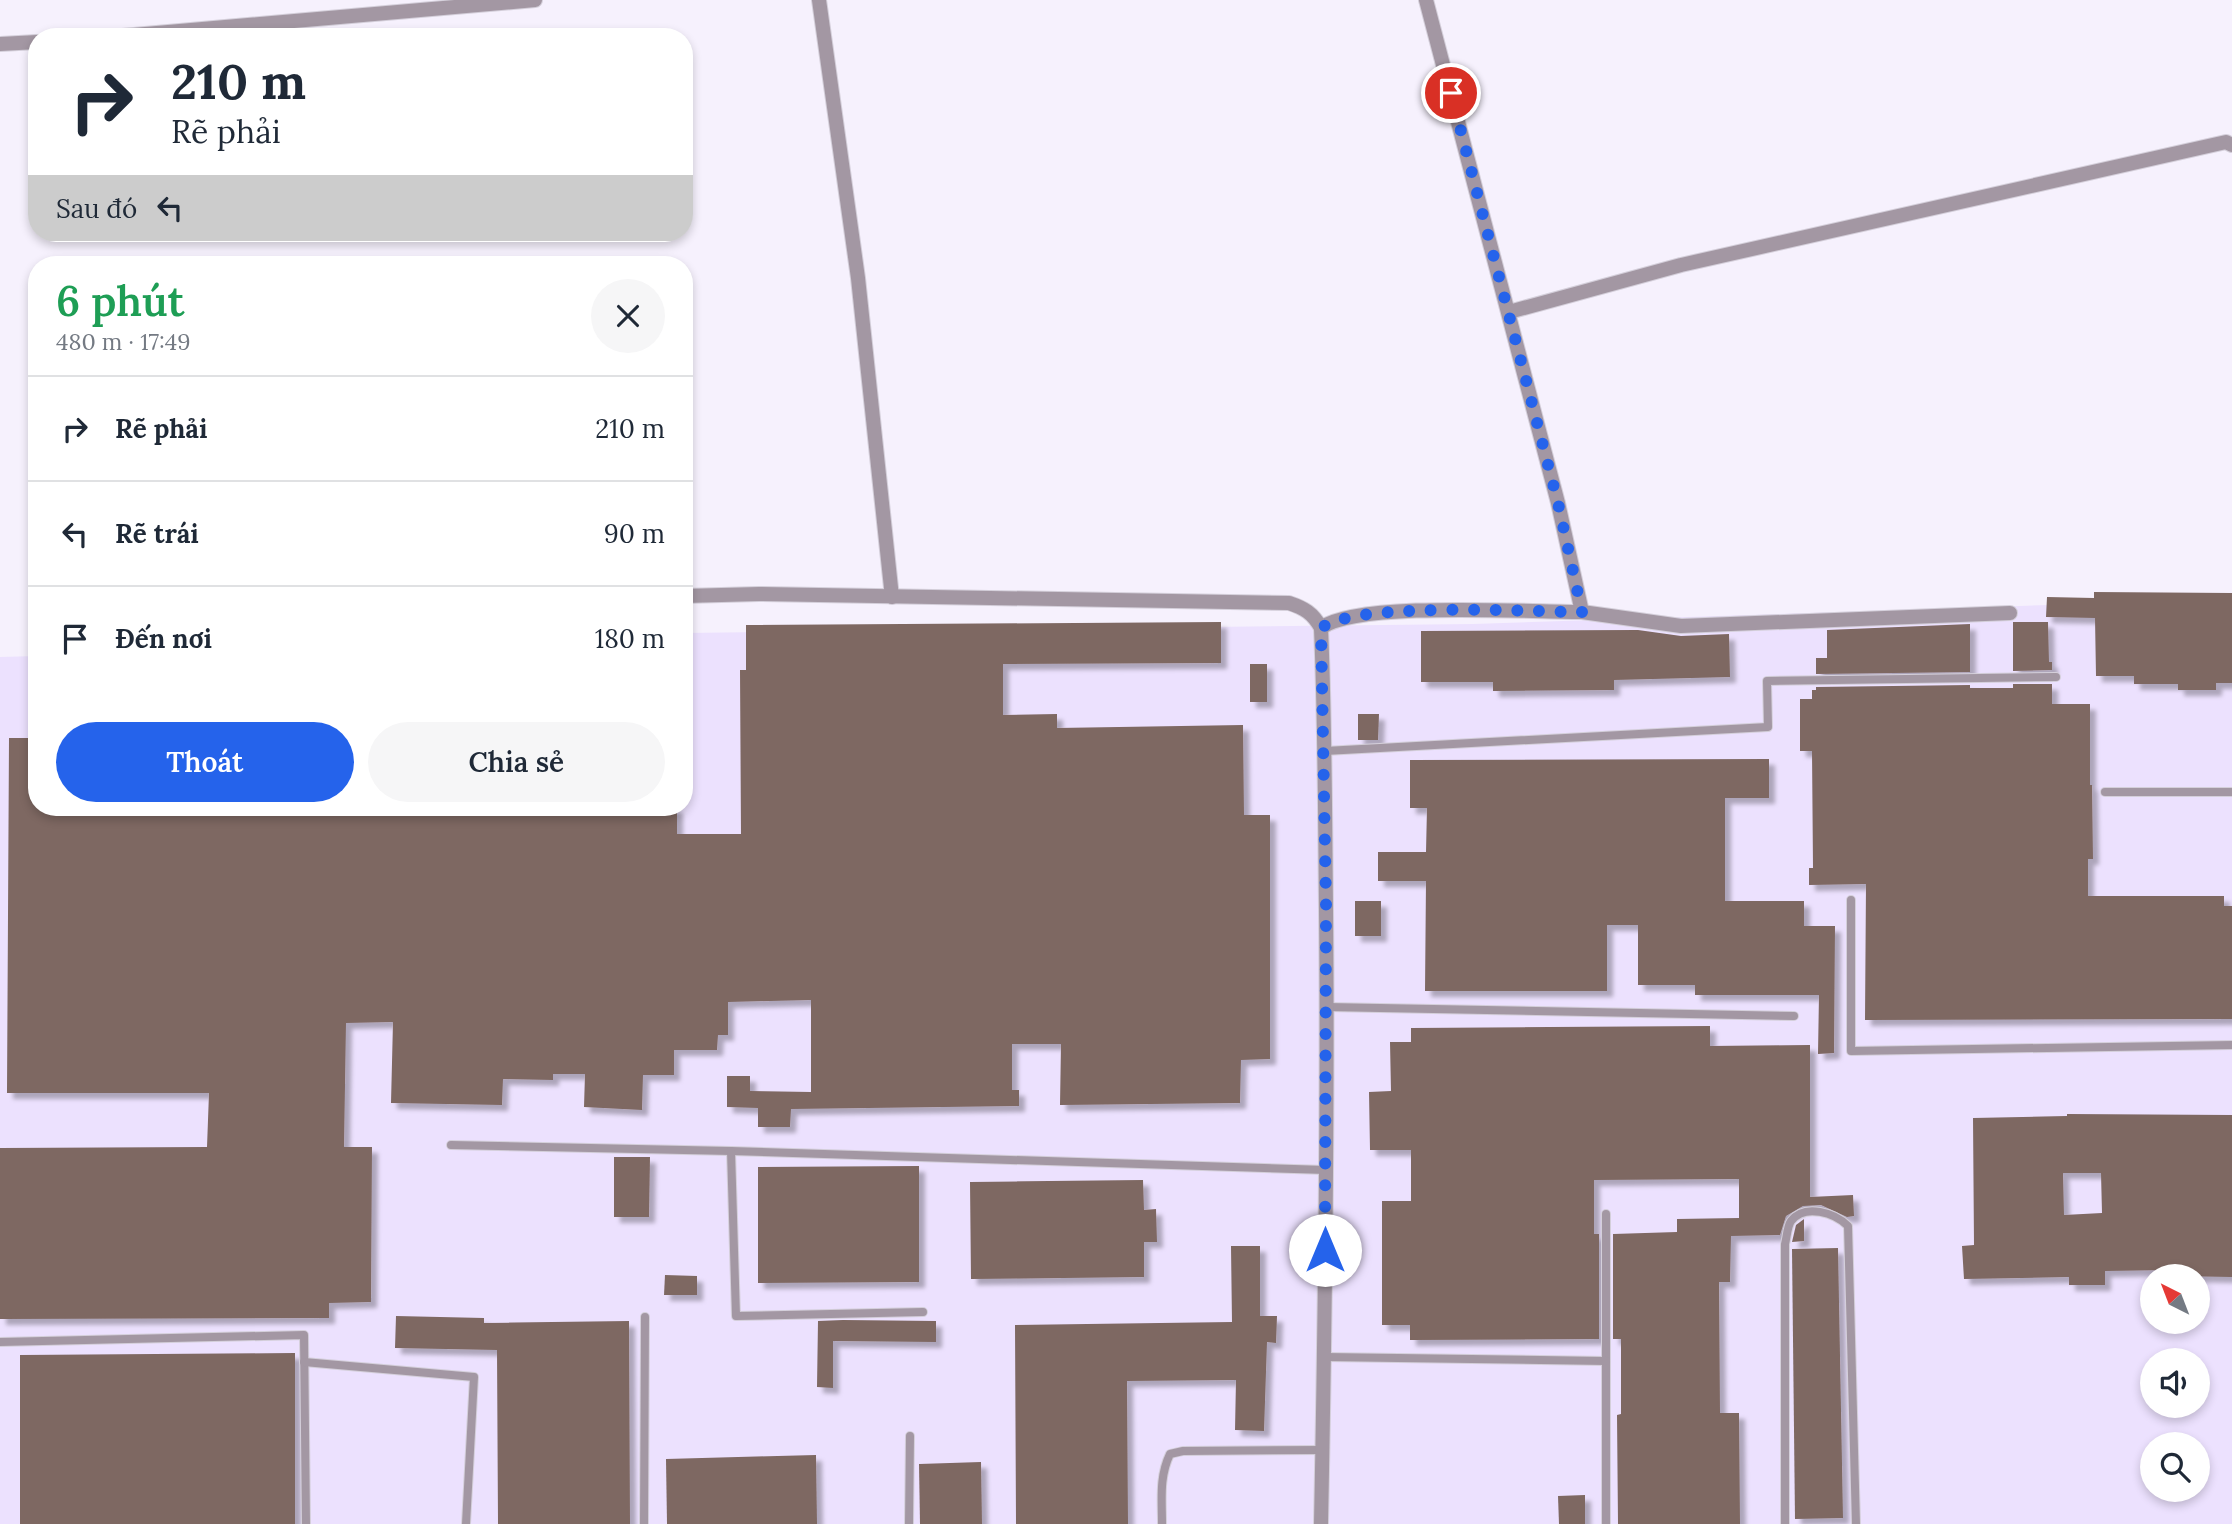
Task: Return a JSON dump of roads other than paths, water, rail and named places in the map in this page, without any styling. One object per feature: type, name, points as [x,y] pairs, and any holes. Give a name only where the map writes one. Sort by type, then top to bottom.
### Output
[{"type":"street","points":[[214,28],[535,0]]},
{"type":"street","points":[[819,0],[858,278],[892,597]]},
{"type":"street","points":[[1426,0],[1558,503],[1582,612]]},
{"type":"street","points":[[0,44],[28,42]]},
{"type":"street","points":[[1509,312],[1681,265],[2226,142],[2232,145]]},
{"type":"street","points":[[693,596],[1289,603],[1309,611],[1316,618],[1321,628],[1325,751],[1327,1007],[1321,1524]]},
{"type":"street","points":[[1321,628],[1334,621],[1374,613],[1582,612],[1681,626],[2010,613]]},
{"type":"lane","points":[[1325,751],[1768,727],[1767,681],[2056,677]]},
{"type":"lane","points":[[2105,792],[2232,792]]},
{"type":"lane","points":[[1851,900],[1851,1051],[2232,1045]]},
{"type":"lane","points":[[1327,1007],[1794,1016]]},
{"type":"lane","points":[[451,1145],[1326,1170]]},
{"type":"lane","points":[[731,1151],[736,1315],[923,1312]]},
{"type":"lane","points":[[1785,1524],[1785,1244],[1790,1223],[1801,1213],[1821,1212],[1838,1216],[1848,1226],[1856,1524]]},
{"type":"lane","points":[[1605,1214],[1606,1524]]},
{"type":"lane","points":[[644,1524],[645,1317]]},
{"type":"lane","points":[[0,1342],[304,1335],[306,1524]]},
{"type":"lane","points":[[1325,1357],[1606,1361]]},
{"type":"lane","points":[[304,1362],[474,1377],[466,1524]]},
{"type":"lane","points":[[909,1524],[910,1436]]},
{"type":"lane","points":[[1162,1524],[1161,1483],[1164,1466],[1170,1454],[1182,1451],[1322,1450]]}]
